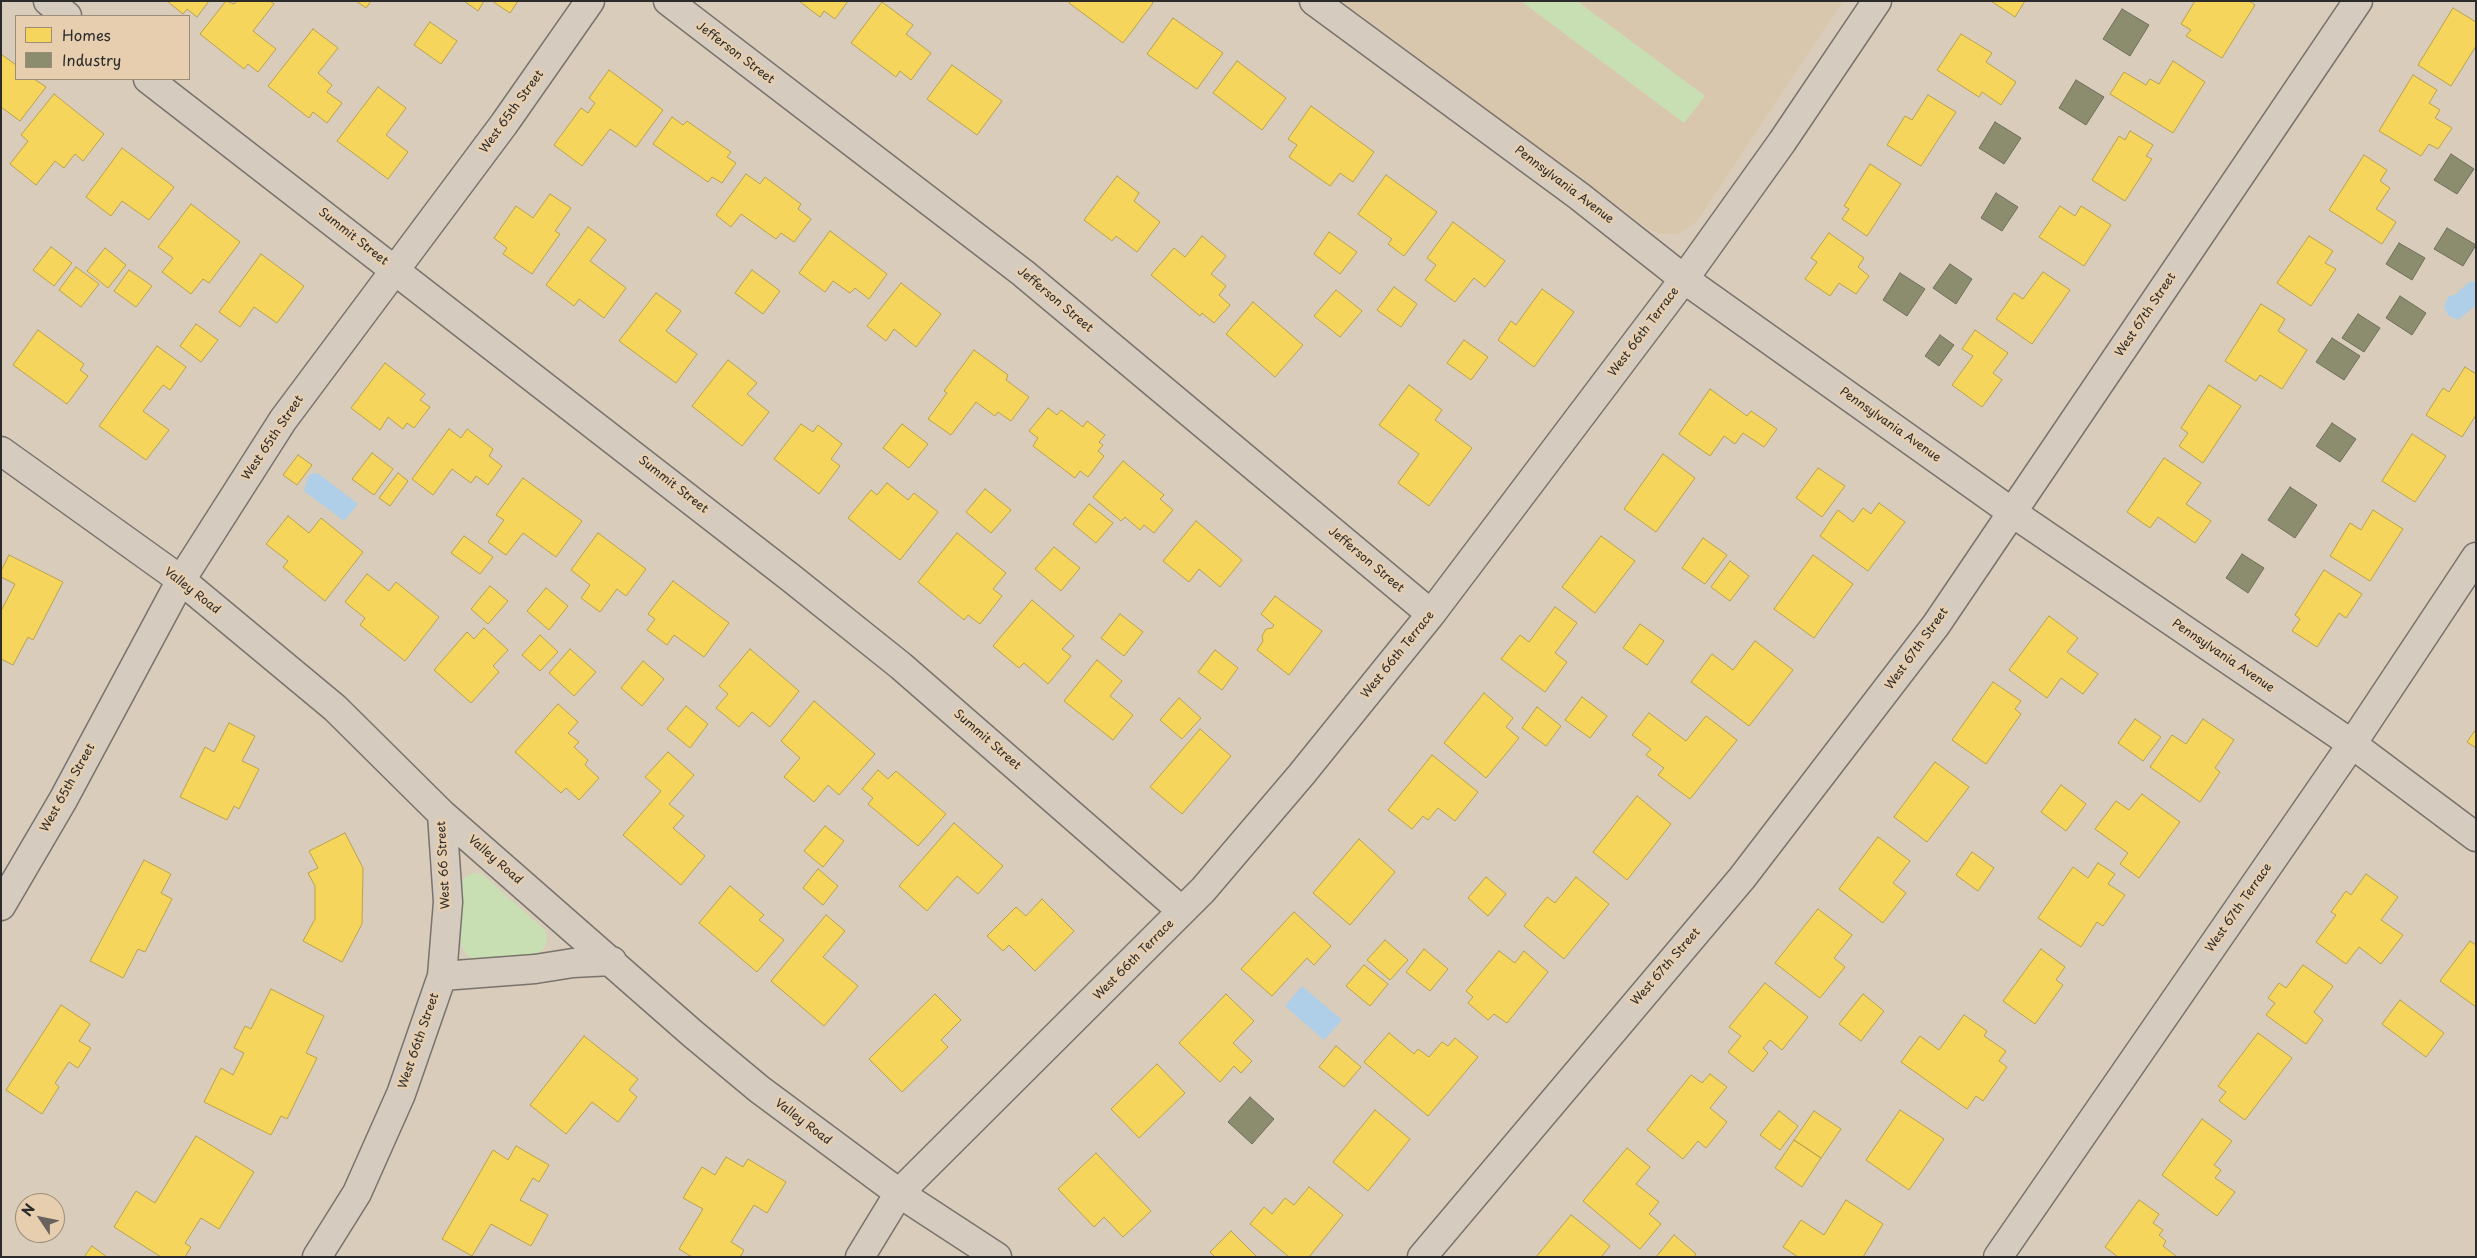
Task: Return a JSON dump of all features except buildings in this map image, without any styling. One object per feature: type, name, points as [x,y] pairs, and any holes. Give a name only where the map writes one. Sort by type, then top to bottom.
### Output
[{"type":"street","points":[[48,1],[66,15]]},
{"type":"street","name":"West 65th Street","points":[[1,906],[62,800],[181,580],[283,420],[504,124],[590,1]]},
{"type":"street","name":"Jefferson Street","points":[[668,1],[1023,274],[1431,614]]},
{"type":"street","name":"Pennsylvania Avenue","points":[[1314,1],[1571,190],[1684,279],[2014,513],[2352,744],[2476,837]]},
{"type":"street","name":"West 66th Terrace","points":[[860,1257],[899,1193],[1203,890],[1301,775],[1431,614],[1684,279],[1782,142],[1877,1]]},
{"type":"street","name":"West 67th Street","points":[[1422,1257],[1742,878],[1930,632],[2014,513],[2358,1]]},
{"type":"street","name":"Summit Street","points":[[149,80],[791,578],[901,666],[1182,911]]},
{"type":"street","name":"Valley Road","points":[[1,452],[181,580],[335,708],[442,814],[612,961],[693,1034],[759,1088],[899,1193],[997,1257]]},
{"type":"street","name":"West 67th Terrace","points":[[1998,1257],[2352,744],[2476,557]]},
{"type":"street","name":"West 66 Street","points":[[442,814],[448,902],[442,976]]},
{"type":"street","points":[[442,976],[535,969],[573,962],[612,961]]},
{"type":"street","name":"West 66th Street","points":[[318,1257],[357,1193],[401,1094],[442,976]]},
{"type":"shaded area","points":[[1341,1],[1843,1],[1696,223],[1678,234],[1663,234],[1653,232]]},
{"type":"green space","points":[[1521,1],[1577,1],[1705,96],[1684,123]]},
{"type":"green space","points":[[472,873],[482,874],[546,931],[547,941],[543,950],[536,954],[477,960],[468,956],[461,945],[461,887],[464,878]]},
{"type":"water","points":[[2476,281],[2476,305],[2458,320],[2448,315],[2444,307],[2448,297],[2456,294],[2469,282]]},
{"type":"water","points":[[313,473],[319,474],[358,504],[344,521],[304,491],[308,477]]},
{"type":"water","points":[[1302,986],[1342,1020],[1324,1040],[1285,1006]]}]
